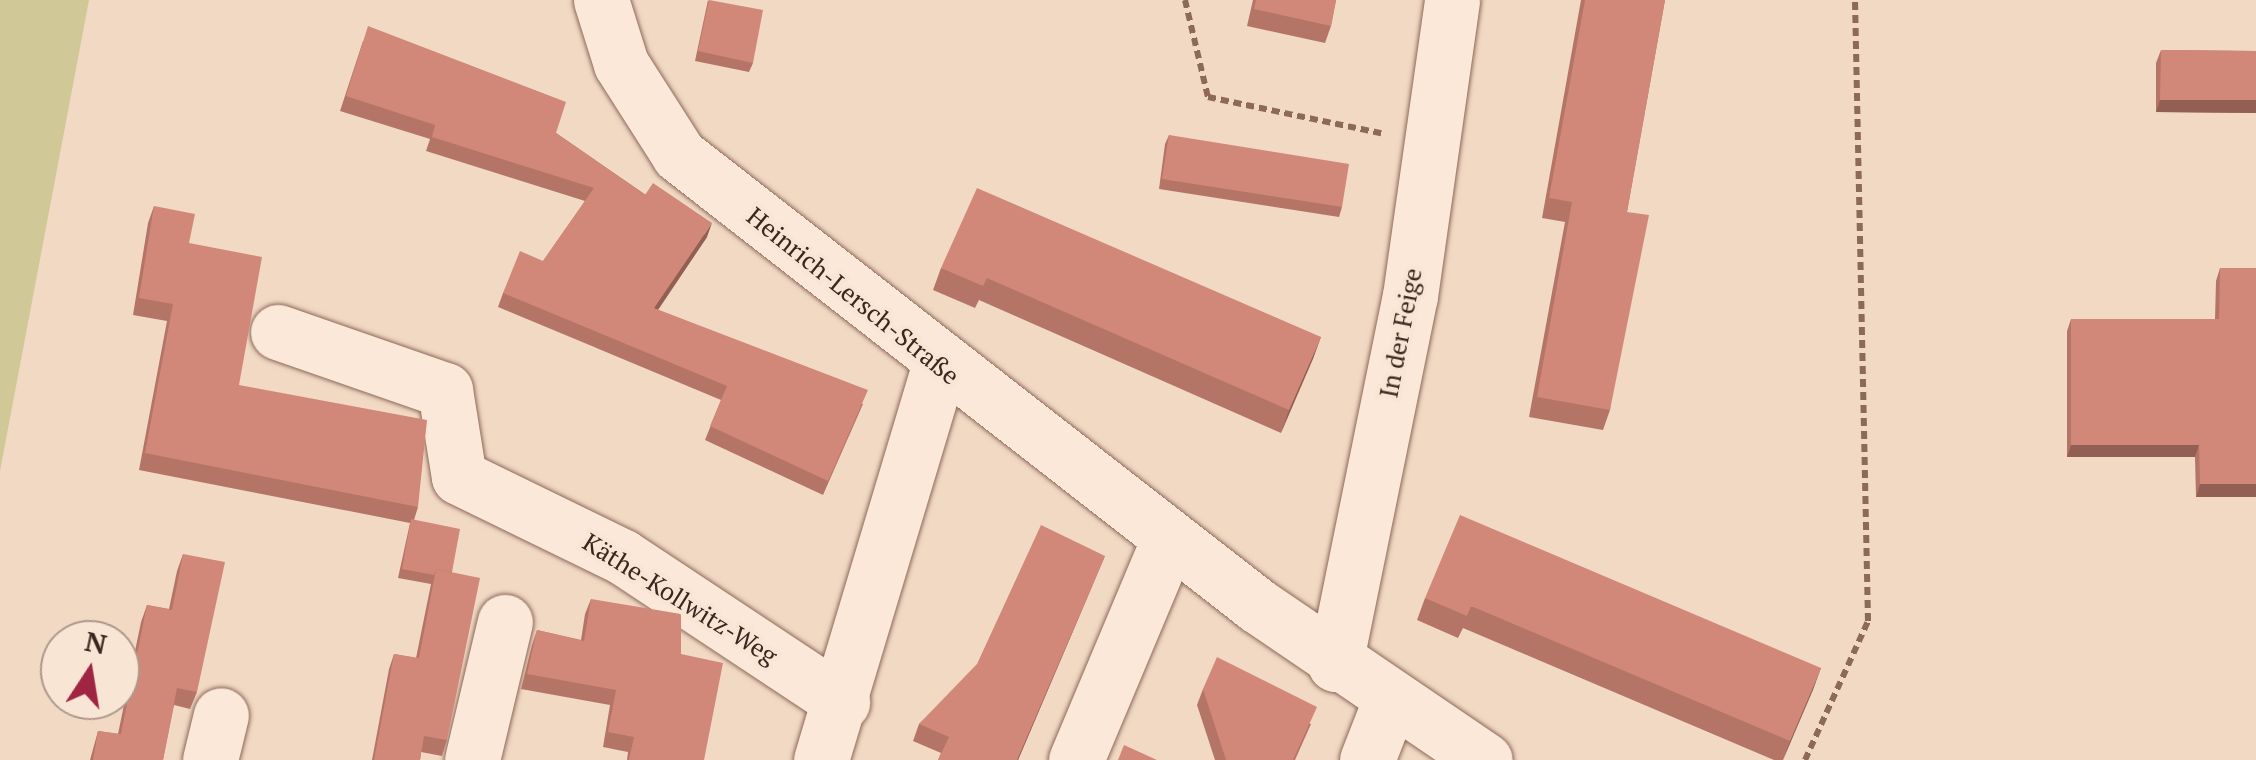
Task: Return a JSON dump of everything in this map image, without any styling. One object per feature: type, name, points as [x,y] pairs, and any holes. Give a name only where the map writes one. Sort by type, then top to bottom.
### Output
[{"type":"street","name":"Heinrich-Lersch-Straße","points":[[602,0],[620,64],[679,155],[938,366],[1335,664],[1485,760]]},
{"type":"street","name":"In der Feige","points":[[1335,664],[1431,143],[1452,0]]},
{"type":"street","name":"Käthe-Kollwitz-Weg","points":[[278,332],[444,390],[459,476],[623,557],[842,702]]},
{"type":"street","points":[[821,760],[842,702],[938,366]]},
{"type":"street","points":[[1076,760],[1169,539]]},
{"type":"street","points":[[472,760],[505,622]]},
{"type":"street","points":[[1367,760],[1390,701]]},
{"type":"path","points":[[1185,0],[1208,97],[1431,143]]},
{"type":"path","points":[[1806,760],[1868,621],[1855,0]]},
{"type":"shaded area","points":[[0,0],[89,0],[0,471]]},
{"type":"building","points":[[709,0],[763,10],[753,63],[698,51]]},
{"type":"building","points":[[1256,0],[1336,0],[1331,26],[1254,9]]},
{"type":"building","points":[[1585,0],[1665,0],[1627,212],[1649,215],[1610,410],[1537,397],[1572,202],[1549,198]]},
{"type":"building","points":[[368,26],[566,102],[556,133],[645,195],[653,183],[712,223],[654,308],[868,390],[828,481],[710,426],[727,386],[503,293],[520,251],[543,261],[594,188],[432,137],[435,125],[346,96]]},
{"type":"building","points":[[2161,50],[2256,51],[2256,100],[2160,100]]},
{"type":"building","points":[[1169,135],[1349,164],[1342,207],[1162,179]]},
{"type":"building","points":[[977,188],[1321,337],[1289,410],[987,278],[983,286],[941,268]]},
{"type":"building","points":[[154,206],[195,214],[189,243],[262,257],[239,385],[427,420],[418,507],[145,453],[173,304],[139,298]]},
{"type":"building","points":[[2220,268],[2256,268],[2256,484],[2200,484],[2199,445],[2071,445],[2071,319],[2219,319]]},
{"type":"building","points":[[1460,515],[1821,668],[1790,741],[1471,606],[1467,616],[1425,598]]},
{"type":"building","points":[[411,519],[460,529],[452,572],[436,569],[434,575],[402,569]]},
{"type":"building","points":[[1041,525],[1105,556],[1017,760],[938,760],[949,737],[919,724],[977,664]]},
{"type":"building","points":[[183,554],[225,562],[197,692],[177,688],[163,760],[93,760],[98,731],[121,734],[124,720],[140,720],[140,640],[147,605],[172,610]]},
{"type":"building","points":[[436,569],[480,578],[447,740],[424,736],[420,760],[374,760],[394,654],[419,658]]},
{"type":"building","points":[[591,599],[681,614],[681,654],[723,663],[704,760],[629,760],[634,737],[608,732],[616,690],[527,674],[537,630],[584,641]]},
{"type":"building","points":[[1217,657],[1317,707],[1293,760],[1226,760],[1203,689]]},
{"type":"building","points":[[1124,745],[1157,760],[1118,760]]}]
